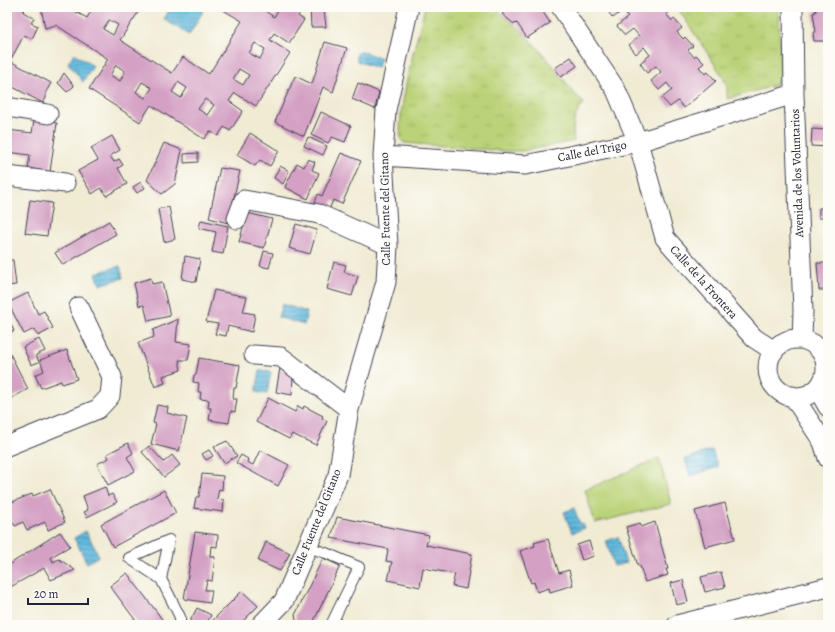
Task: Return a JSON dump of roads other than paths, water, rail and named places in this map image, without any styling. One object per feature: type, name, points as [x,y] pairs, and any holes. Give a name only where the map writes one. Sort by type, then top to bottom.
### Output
[{"type":"street","name":"Calle Fuente del Gitano","points":[[261,625],[284,601],[338,475],[349,409],[386,282],[388,245],[383,156],[386,110],[410,7]]},
{"type":"street","name":"Calle de la Frontera","points":[[561,7],[616,90],[638,142],[665,238],[754,338],[774,351]]},
{"type":"street","name":"Avenida de los Voluntarios","points":[[793,7],[794,94],[803,311],[802,339]]},
{"type":"street","name":"Calle del Trigo","points":[[383,156],[525,165],[638,142],[794,94]]},
{"type":"street","points":[[7,107],[48,114]]},
{"type":"street","points":[[7,176],[65,183]]},
{"type":"street","points":[[237,219],[244,200],[319,214],[388,245]]},
{"type":"street","points":[[7,446],[98,409],[110,396],[112,377],[79,307]]},
{"type":"street","points":[[791,339],[802,339],[814,344],[823,353],[826,365],[825,378],[818,389],[806,396],[793,396],[779,391],[771,379],[768,364],[774,351],[781,343],[791,339]]},
{"type":"street","points":[[254,355],[281,358],[349,409]]},
{"type":"street","points":[[818,389],[828,407]]},
{"type":"street","points":[[793,396],[826,447]]},
{"type":"street","points":[[677,625],[828,587]]},
{"type":"lane","points":[[307,547],[359,568],[331,625]]},
{"type":"lane","points":[[161,579],[180,617],[180,625]]},
{"type":"water","points":[[171,7],[198,7],[204,10],[189,35],[164,19]]},
{"type":"water","points":[[360,51],[381,58],[377,68],[357,61],[356,55]]},
{"type":"water","points":[[74,53],[93,66],[83,82],[68,63]]},
{"type":"water","points":[[120,266],[123,278],[100,285],[96,273]]},
{"type":"water","points":[[282,304],[307,312],[304,325],[278,317]]},
{"type":"water","points":[[260,370],[271,372],[267,394],[256,392]]},
{"type":"water","points":[[712,450],[718,467],[690,476],[685,459]]},
{"type":"water","points":[[574,508],[580,524],[583,524],[585,528],[572,533],[564,512]]},
{"type":"water","points":[[86,531],[99,556],[87,563],[74,538]]},
{"type":"water","points":[[618,537],[626,563],[614,566],[606,541]]}]
